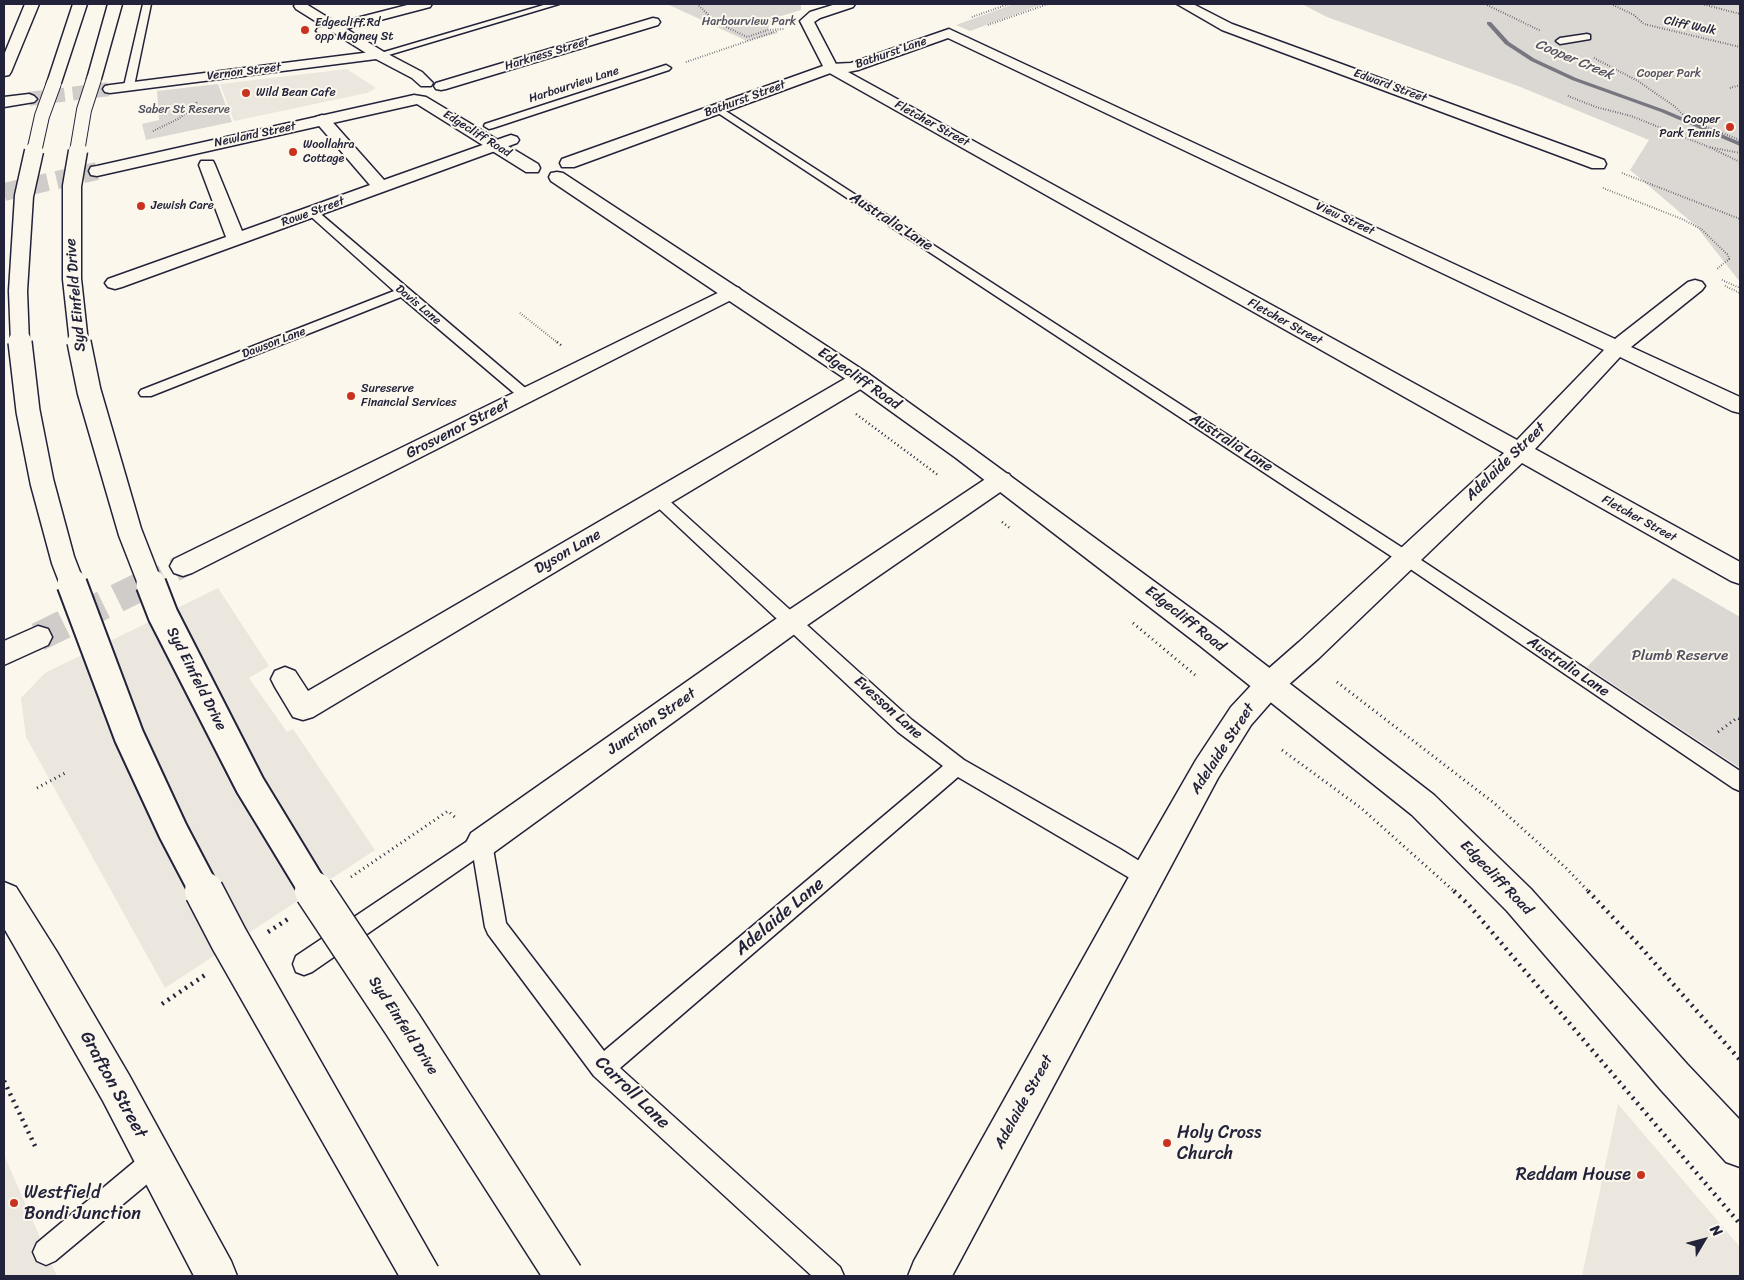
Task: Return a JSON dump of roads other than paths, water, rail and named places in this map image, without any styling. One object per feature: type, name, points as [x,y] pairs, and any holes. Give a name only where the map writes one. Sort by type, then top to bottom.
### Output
[{"type":"street","points":[[5,68],[32,4]]},
{"type":"street","points":[[80,4],[42,116],[24,196],[18,291],[20,348],[28,411],[42,482],[63,560],[129,736],[173,831],[229,939],[422,1276]]},
{"type":"street","name":"Syd Einfeld Drive","points":[[115,4],[84,110],[72,186],[72,279],[77,333],[88,391],[130,532],[163,615],[250,785],[310,885],[414,1041],[564,1276]]},
{"type":"street","points":[[325,27],[393,4]]},
{"type":"street","points":[[325,27],[425,4]]},
{"type":"street","points":[[831,68],[807,21],[815,14],[848,4]]},
{"type":"street","name":"Edward Street","points":[[1184,4],[1227,26],[1598,164]]},
{"type":"street","name":"Edgecliff Road","points":[[301,5],[299,12],[436,86],[457,105],[489,126],[504,143]]},
{"type":"street","name":"Harkness Street","points":[[436,86],[653,22]]},
{"type":"street","name":"Edgecliff Road","points":[[325,27],[388,74]]},
{"type":"street","name":"Bathurst Lane","points":[[831,68],[853,67],[953,34]]},
{"type":"street","name":"View Street","points":[[953,34],[1740,406]]},
{"type":"street","name":"Vernon Street","points":[[110,89],[379,55]]},
{"type":"street","name":"Bathurst Street","points":[[551,166],[831,68]]},
{"type":"street","name":"Fletcher Street","points":[[831,68],[1740,574]]},
{"type":"street","points":[[409,86],[436,86],[437,96],[412,98],[402,90],[409,86]]},
{"type":"street","name":"Edgecliff Road","points":[[412,98],[551,166],[861,379],[1001,480],[1209,637],[1423,805],[1503,883],[1740,1148]]},
{"type":"street","name":"Newland Street","points":[[412,98],[322,120],[97,167],[412,98]]},
{"type":"street","points":[[4,102],[29,99]]},
{"type":"street","points":[[322,120],[381,187]]},
{"type":"street","name":"Rowe Street","points":[[115,284],[504,143]]},
{"type":"street","points":[[207,165],[236,240]]},
{"type":"street","name":"Adelaide Street","points":[[929,1276],[1147,877],[1208,769],[1241,716],[1269,685],[1519,452],[1618,348],[1695,286]]},
{"type":"street","name":"Grosvenor Street","points":[[183,566],[732,292]]},
{"type":"street","name":"Dyson Lane","points":[[285,679],[304,708],[861,379]]},
{"type":"street","name":"Junction Street","points":[[482,843],[793,621],[1001,480]]},
{"type":"street","points":[[4,654],[38,637]]},
{"type":"street","name":"Grafton Street","points":[[4,898],[46,964],[216,1276]]},
{"type":"lane","points":[[129,86],[147,4]]},
{"type":"lane","points":[[379,55],[555,4]]},
{"type":"lane","points":[[1560,41],[1587,37]]},
{"type":"lane","name":"Harbourview Lane","points":[[489,126],[666,68]]},
{"type":"lane","name":"Australia Lane","points":[[718,108],[1406,558],[1740,782]]},
{"type":"lane","name":"Davis Lane","points":[[312,212],[525,395]]},
{"type":"lane","name":"Dawson Lane","points":[[146,393],[403,292]]},
{"type":"lane","name":"Evesson Lane","points":[[658,499],[793,621],[905,726],[957,766],[1147,877]]},
{"type":"lane","name":"Adelaide Lane","points":[[602,1068],[957,766]]},
{"type":"lane","name":"Junction Street","points":[[304,964],[482,843]]},
{"type":"lane","name":"Carroll Lane","points":[[482,843],[496,927],[602,1068],[831,1276]]},
{"type":"lane","points":[[46,1252],[155,1161]]},
{"type":"waterway","name":"Cooper Creek","points":[[1489,23],[1507,43],[1533,60],[1574,79],[1663,111],[1740,144]]},
{"type":"tunnel","points":[[29,99],[110,89]]},
{"type":"tunnel","points":[[4,192],[97,171]]},
{"type":"tunnel","points":[[143,586],[183,566]]},
{"type":"tunnel","points":[[38,637],[146,584]]},
{"type":"place","name":"Edgecliff Rd opp Magney St","points":[[305,30]]},
{"type":"place","name":"Wild Bean Cafe","points":[[246,93]]},
{"type":"place","name":"Cooper Park Tennis","points":[[1730,127]]},
{"type":"place","name":"Woollahra Cottage","points":[[293,152]]},
{"type":"place","name":"Jewish Care","points":[[141,206]]},
{"type":"place","name":"Sureserve Financial Services","points":[[351,396]]},
{"type":"place","name":"Holy Cross Church","points":[[1167,1143]]},
{"type":"place","name":"Reddam House","points":[[1641,1175]]},
{"type":"place","name":"Westfield Bondi Junction","points":[[14,1203]]},
{"type":"park label","name":"Harbourview Park","points":[[749,22]]},
{"type":"park label","name":"Cooper Park","points":[[1669,74]]},
{"type":"park label","name":"Saber St Reserve","points":[[184,110]]},
{"type":"park label","name":"Plumb Reserve","points":[[1680,656]]}]
